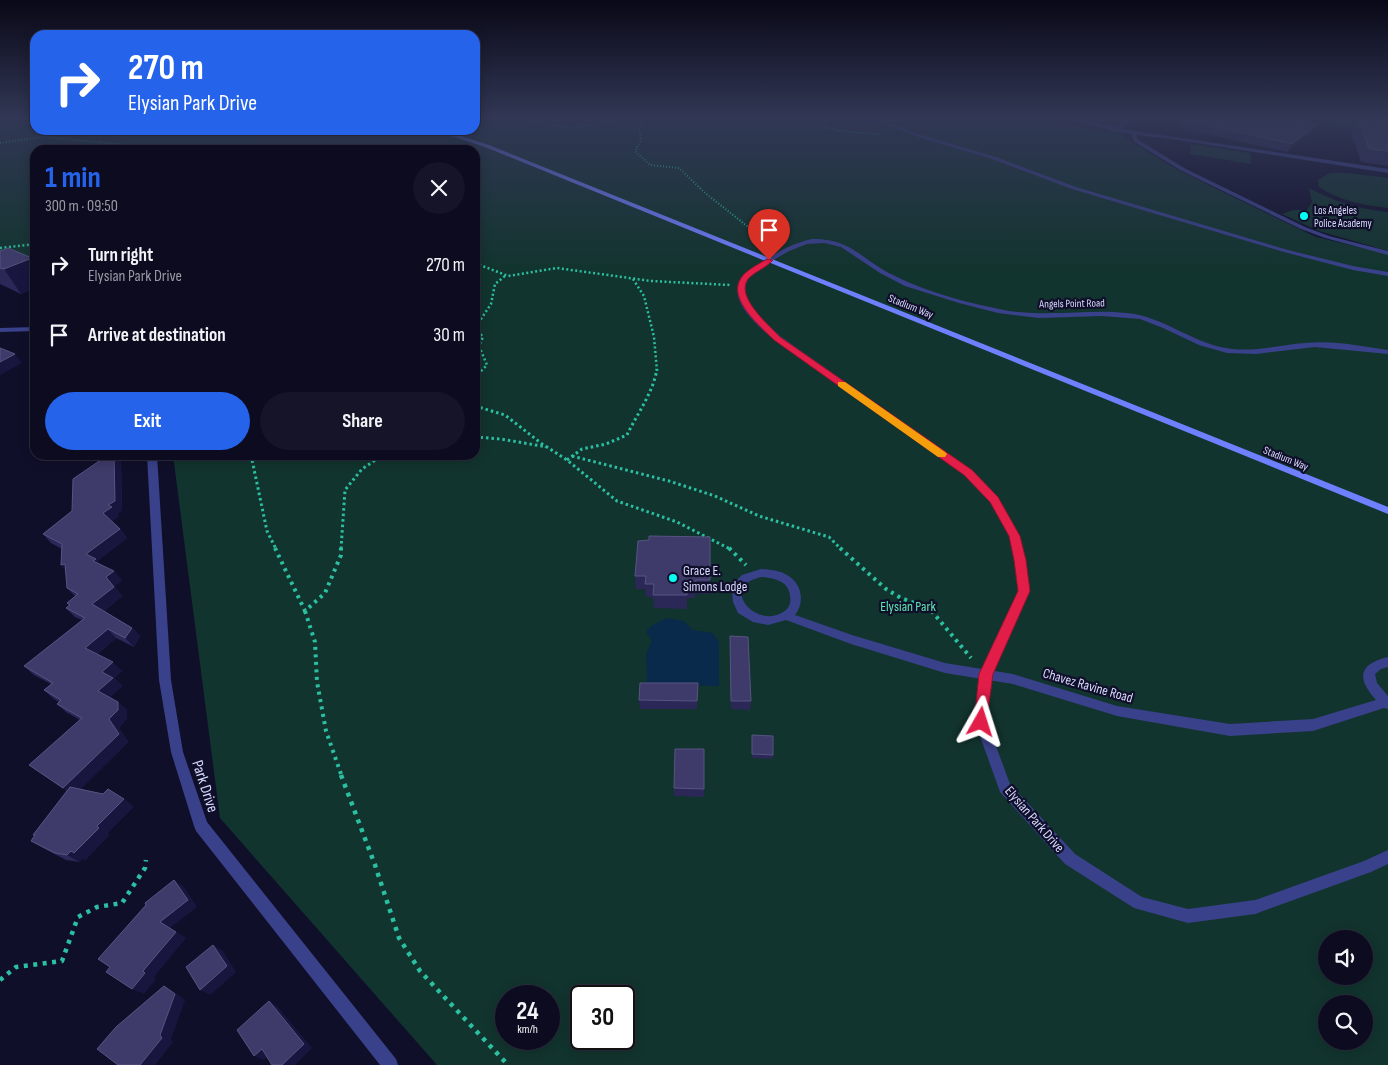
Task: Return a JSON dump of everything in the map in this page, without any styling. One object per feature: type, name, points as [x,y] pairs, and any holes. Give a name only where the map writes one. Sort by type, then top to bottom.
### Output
[{"type":"main road","name":"Stadium Way","points":[[543,169],[1388,511]]},
{"type":"street","points":[[1023,169],[1074,188],[1286,251],[1353,268],[1388,274]]},
{"type":"street","points":[[1182,169],[1303,228],[1327,237],[1388,253]]},
{"type":"street","points":[[1373,169],[1388,171]]},
{"type":"street","name":"Angels Point Road","points":[[769,260],[809,242],[829,241],[847,246],[882,272],[900,281],[970,305],[1006,313],[1027,316],[1133,315],[1164,325],[1190,339],[1225,350],[1262,352],[1307,345],[1342,346],[1388,352]]},
{"type":"street","points":[[742,286],[745,278],[769,260]]},
{"type":"street","name":"Elysian Park Drive","points":[[742,286],[742,297],[756,317],[777,338],[968,472],[994,500],[1014,536],[1020,560],[1024,591],[986,674],[981,722],[1005,788],[1070,859],[1139,903],[1188,916],[1256,907],[1366,868],[1388,857]]},
{"type":"street","points":[[0,330],[30,329]]},
{"type":"street","name":"Park Drive","points":[[152,460],[165,680],[177,752],[201,826],[390,1065]]},
{"type":"street","points":[[755,574],[772,574],[790,583],[795,591],[796,602],[793,610],[786,616]]},
{"type":"street","name":"Chavez Ravine Road","points":[[755,574],[746,578],[740,584],[737,591],[738,602],[742,610],[758,619],[768,621],[786,616],[851,640],[939,666],[1013,679],[1116,711],[1230,730],[1312,725],[1387,703],[1376,692],[1370,682],[1369,675],[1371,668],[1378,663],[1388,662]]},
{"type":"path","points":[[680,169],[704,192],[781,254]]},
{"type":"path","points":[[0,248],[30,245]]},
{"type":"path","points":[[480,265],[505,275],[558,268],[673,283],[742,286]]},
{"type":"path","points":[[480,321],[485,316],[495,294],[495,284],[505,275]]},
{"type":"path","points":[[568,460],[582,449],[606,444],[627,435],[638,411],[649,394],[657,371],[654,337],[644,296],[632,278]]},
{"type":"path","points":[[480,350],[487,361],[487,365],[480,371]]},
{"type":"path","points":[[480,408],[505,415],[546,447],[568,460],[617,501],[677,522],[729,548],[755,574]]},
{"type":"path","points":[[480,438],[501,438],[546,447]]},
{"type":"path","points":[[572,456],[669,481],[715,496],[759,516],[829,537],[856,564],[886,589],[901,598],[930,609],[986,674]]},
{"type":"path","points":[[251,460],[267,531],[305,611],[315,642],[317,682],[326,731],[375,865],[398,938],[420,971],[508,1065]]},
{"type":"path","points":[[305,611],[325,593],[340,554],[345,490],[362,469],[376,460]]},
{"type":"path","points":[[0,980],[16,967],[62,961],[78,917],[97,907],[122,903],[145,868],[146,860]]},
{"type":"green space","name":"Elysian Park","points":[[0,169],[30,169],[30,263],[0,268]]},
{"type":"green space","name":"Elysian Park","points":[[480,169],[1176,169],[1316,237],[1388,254],[1388,1065],[437,1065],[220,818],[174,460],[480,460]]},
{"type":"green space","points":[[1330,173],[1388,178],[1388,208],[1352,202],[1327,192],[1319,187],[1318,180]]},
{"type":"green space","points":[[1309,188],[1347,204],[1388,212],[1388,251],[1319,231],[1282,214],[1293,210],[1307,210],[1312,202]]},
{"type":"water","points":[[667,618],[684,621],[693,630],[713,633],[719,642],[719,686],[647,685],[646,654],[652,640],[646,632],[651,626]]},
{"type":"building","points":[[8,248],[30,259],[4,269],[0,268],[0,251]]},
{"type":"building","points":[[0,348],[15,354],[0,362]]},
{"type":"building","points":[[101,460],[114,460],[115,501],[108,505],[112,507],[103,513],[120,529],[86,554],[96,559],[93,561],[114,571],[106,577],[114,587],[92,604],[132,628],[125,638],[108,629],[85,648],[113,662],[102,672],[113,678],[98,691],[118,702],[118,710],[109,719],[119,734],[63,788],[29,765],[82,718],[57,704],[61,700],[44,690],[53,683],[24,666],[85,618],[66,608],[70,605],[67,603],[78,594],[67,588],[65,564],[61,565],[62,544],[43,534],[72,511],[73,479]]},
{"type":"building","name":"Grace E. Simons Lodge","points":[[649,536],[710,537],[710,580],[696,580],[695,584],[687,584],[687,595],[653,595],[654,584],[645,584],[646,576],[635,576],[638,541],[649,540]]},
{"type":"building","points":[[730,636],[748,637],[751,701],[731,701]]},
{"type":"building","points":[[640,683],[698,683],[697,701],[639,700]]},
{"type":"building","points":[[752,735],[773,736],[773,755],[752,754]]},
{"type":"building","points":[[675,749],[704,749],[704,789],[674,788]]},
{"type":"building","points":[[70,787],[103,794],[108,789],[124,799],[74,853],[71,851],[67,855],[55,853],[31,841],[35,835],[33,835]]},
{"type":"building","points":[[174,880],[188,900],[160,922],[176,932],[143,971],[145,973],[132,989],[106,972],[110,967],[98,959],[146,905],[145,903]]},
{"type":"building","points":[[213,945],[227,966],[200,990],[186,967]]},
{"type":"building","points":[[164,986],[175,994],[160,1035],[162,1038],[140,1065],[118,1065],[97,1049],[116,1027]]},
{"type":"building","points":[[269,1001],[304,1044],[282,1065],[272,1065],[262,1049],[254,1056],[237,1030]]},
{"type":"slow traffic","points":[[841,384],[942,454]]},
{"type":"place","name":"Los Angeles Police Academy","points":[[1304,216]]},
{"type":"place","name":"Grace E. Simons Lodge","points":[[673,578]]},
{"type":"route","points":[[769,260],[745,278],[742,286],[742,297],[756,317],[777,338],[826,374],[968,472],[994,500],[1014,536],[1020,560],[1024,591],[986,674],[981,722]]}]
